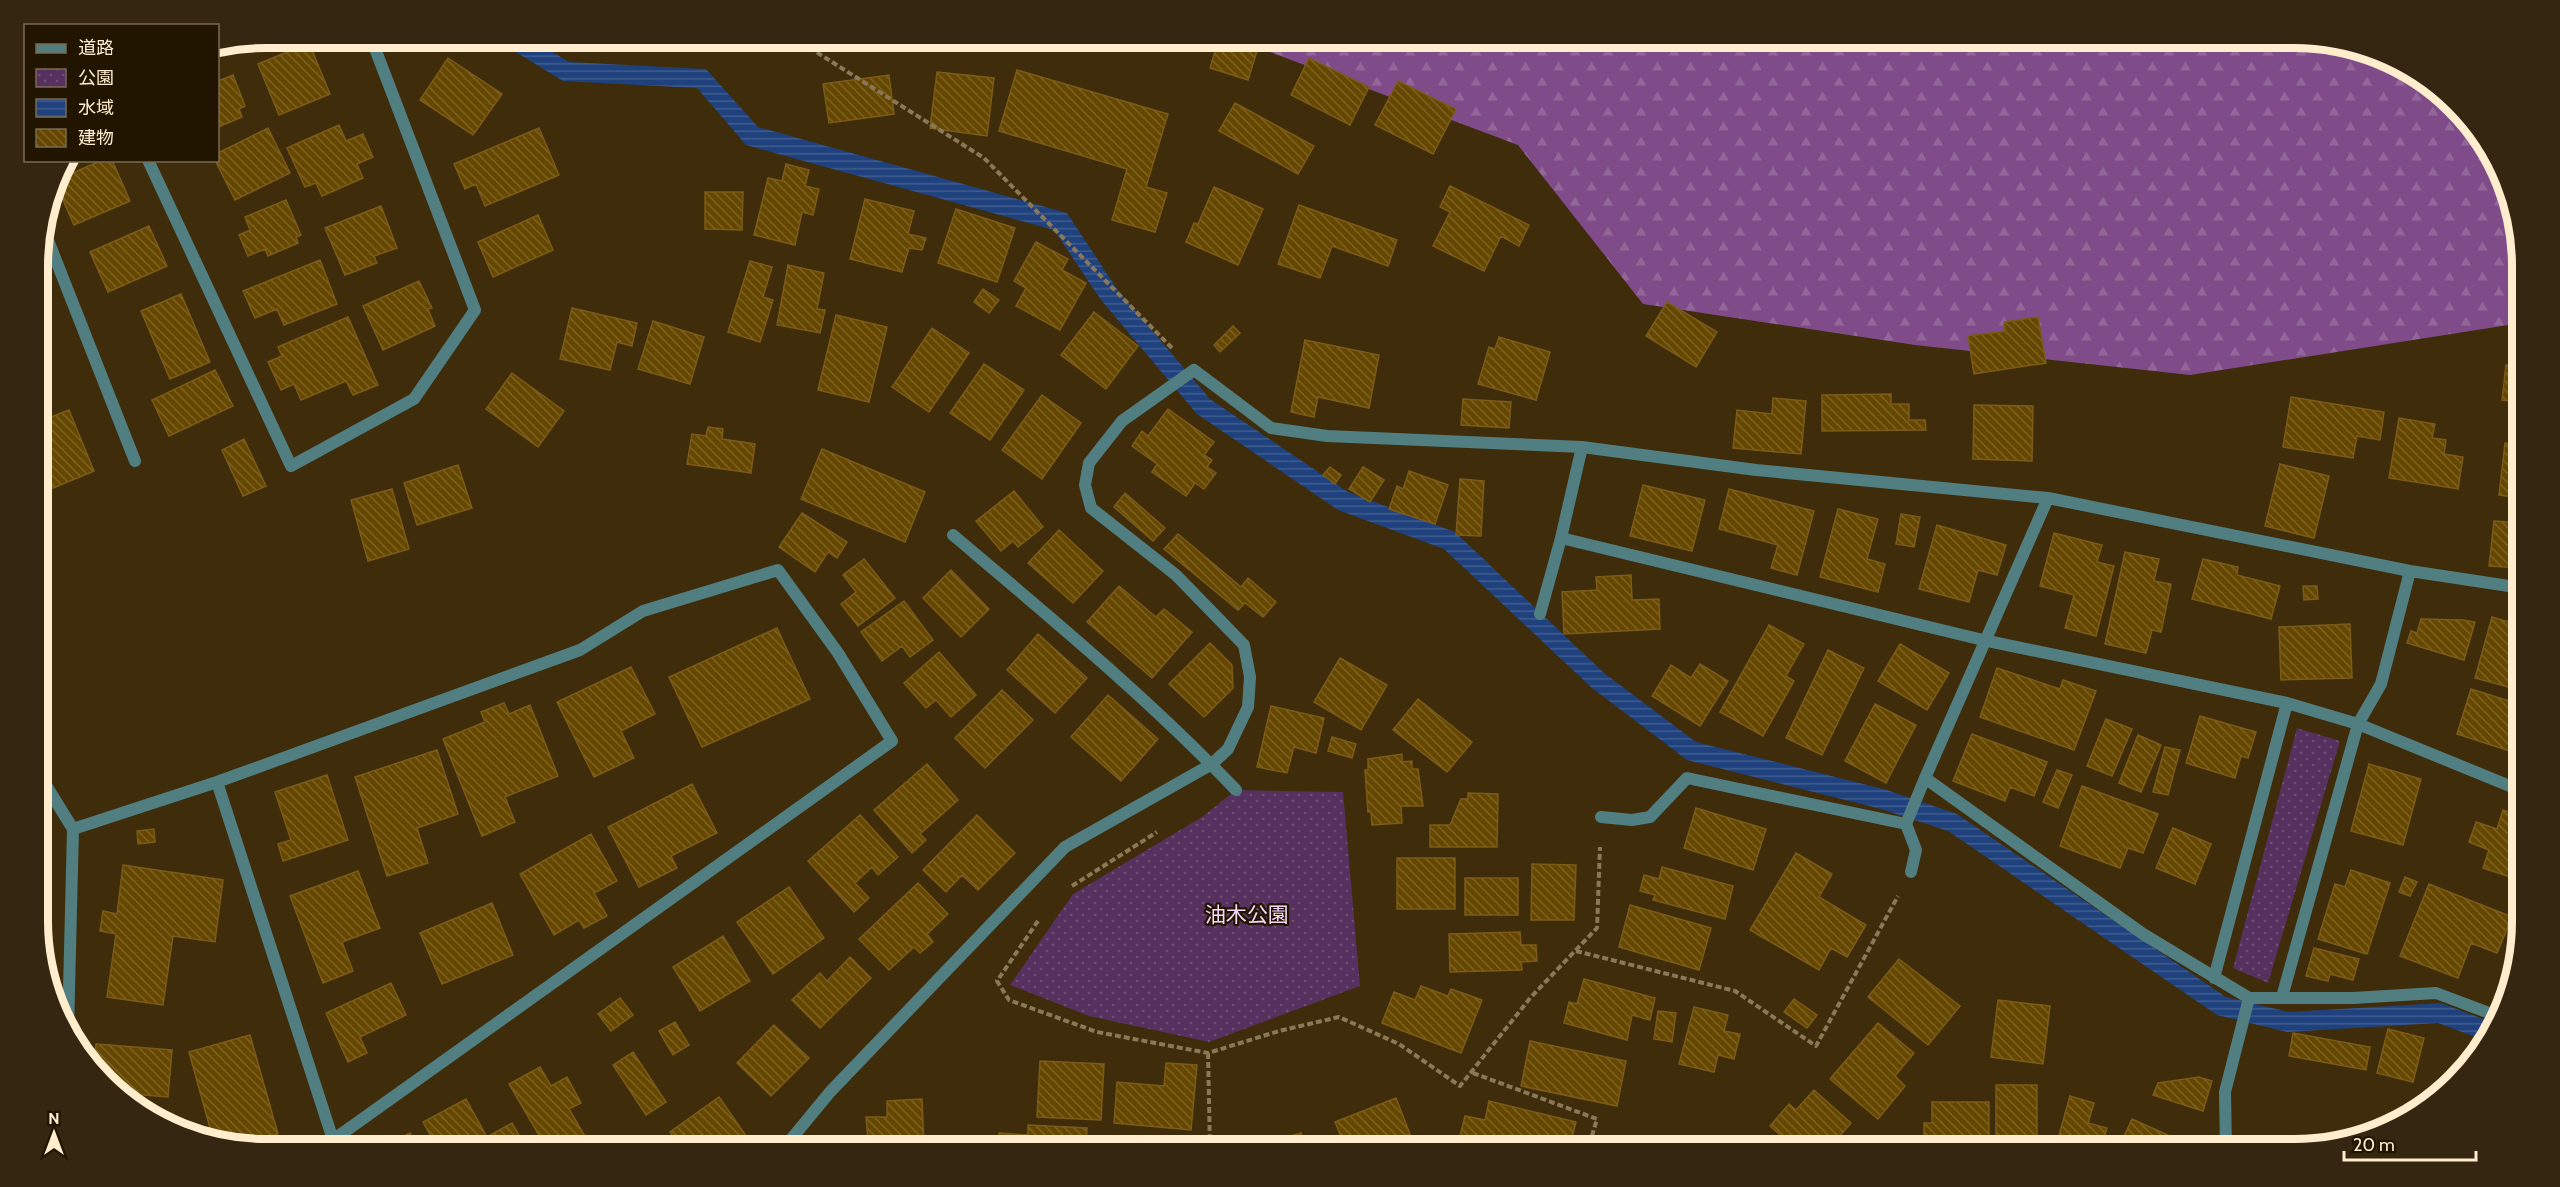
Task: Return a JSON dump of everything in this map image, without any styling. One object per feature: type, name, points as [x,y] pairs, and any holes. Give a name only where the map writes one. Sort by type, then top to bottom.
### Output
[{"type":"street","points":[[149,162],[291,466],[414,399],[475,310],[375,48]]},
{"type":"street","points":[[49,243],[135,461]]},
{"type":"street","points":[[791,1139],[830,1092],[1065,848],[1212,764],[1228,749],[1248,707],[1250,677],[1244,645],[1176,575],[1091,508],[1085,485],[1089,463],[1122,421],[1194,370],[1271,428],[1327,436],[1582,447],[1756,470],[2048,498],[2410,571],[2512,586]]},
{"type":"street","points":[[1540,614],[1561,538],[1582,447]]},
{"type":"street","points":[[1911,872],[1916,850],[1906,824],[1983,640],[2048,498]]},
{"type":"street","points":[[953,535],[1083,645],[1212,764],[1236,790]]},
{"type":"street","points":[[1561,538],[1983,640],[2287,703],[2358,724],[2512,787]]},
{"type":"street","points":[[73,829],[217,782],[580,650],[643,611],[778,570],[838,653],[892,741],[343,1139]]},
{"type":"street","points":[[2283,998],[2358,724],[2381,684],[2410,571]]},
{"type":"street","points":[[2214,978],[2287,703]]},
{"type":"street","points":[[1601,817],[1632,820],[1650,817],[1688,778],[1906,824]]},
{"type":"street","points":[[1925,778],[2143,933],[2249,998],[2353,998],[2436,993],[2491,1013]]},
{"type":"street","points":[[217,782],[333,1139]]},
{"type":"street","points":[[48,789],[73,829],[68,1012]]},
{"type":"street","points":[[2226,1139],[2225,1092],[2249,998]]},
{"type":"path","points":[[810,48],[984,158],[1194,370]]},
{"type":"path","points":[[1044,913],[997,981],[1009,1000],[1097,1032],[1208,1053],[1279,1031],[1339,1017],[1399,1044],[1460,1086],[1473,1073],[1531,998],[1597,928],[1601,817]]},
{"type":"path","points":[[1068,890],[1084,876],[1163,829]]},
{"type":"path","points":[[1576,951],[1735,991],[1816,1046],[1911,872]]},
{"type":"path","points":[[1208,1053],[1210,1139]]},
{"type":"path","points":[[1473,1073],[1597,1119],[1591,1139]]},
{"type":"green space","points":[[1259,48],[2308,48],[2350,55],[2403,77],[2427,93],[2458,122],[2483,157],[2500,196],[2508,224],[2512,252],[2512,324],[2190,375],[1915,345],[1643,304],[1518,145]]},
{"type":"green space","points":[[2297,728],[2340,741],[2268,983],[2233,968]]},
{"type":"green space","name":"油木公園","points":[[1236,790],[1343,792],[1360,986],[1209,1042],[1089,1016],[1010,985],[1073,894],[1202,817]]},
{"type":"water","points":[[509,48],[546,48],[569,62],[706,69],[758,127],[1067,213],[1117,289],[1210,399],[1348,492],[1455,532],[1604,673],[1696,742],[1887,790],[1957,814],[2226,997],[2289,1012],[2441,1003],[2487,1021],[2483,1030],[2478,1038],[2438,1023],[2287,1032],[2217,1015],[1948,831],[1881,809],[1687,760],[1592,688],[1444,549],[1338,510],[1197,414],[1101,300],[1054,230],[746,145],[697,88],[563,81]]},
{"type":"building","points":[[297,48],[311,48],[330,94],[279,115],[258,64]]},
{"type":"building","points":[[1216,48],[1258,48],[1248,80],[1210,68]]},
{"type":"building","points":[[448,58],[502,94],[473,135],[420,100]]},
{"type":"building","points":[[1309,58],[1369,87],[1350,125],[1291,95]]},
{"type":"building","points":[[1017,70],[1168,114],[1146,187],[1167,193],[1155,232],[1112,220],[1127,169],[999,131]]},
{"type":"building","points":[[937,72],[994,78],[987,136],[930,128]]},
{"type":"building","points":[[233,75],[245,106],[239,109],[242,117],[219,127],[219,81]]},
{"type":"building","points":[[889,75],[894,114],[829,123],[823,84]]},
{"type":"building","points":[[1398,81],[1456,109],[1433,154],[1375,125]]},
{"type":"building","points":[[1235,103],[1314,146],[1298,174],[1219,131]]},
{"type":"building","points":[[339,125],[346,141],[363,134],[373,157],[357,164],[363,178],[322,196],[316,183],[305,187],[287,148]]},
{"type":"building","points":[[268,128],[290,173],[235,200],[216,162],[219,162],[219,152]]},
{"type":"building","points":[[539,128],[559,175],[485,206],[476,184],[465,189],[454,164]]},
{"type":"building","points":[[98,162],[113,162],[130,201],[74,225],[61,194],[69,175]]},
{"type":"building","points":[[786,164],[809,170],[805,186],[819,189],[813,215],[802,212],[795,245],[754,235],[768,178],[782,181]]},
{"type":"building","points":[[1450,186],[1529,225],[1519,246],[1501,236],[1484,271],[1433,246],[1450,212],[1440,207]]},
{"type":"building","points":[[1214,187],[1263,209],[1238,265],[1186,242],[1194,223],[1198,224]]},
{"type":"building","points":[[705,192],[743,192],[742,230],[705,229]]},
{"type":"building","points":[[865,199],[914,211],[908,234],[926,238],[922,250],[909,248],[902,272],[850,259]]},
{"type":"building","points":[[286,200],[301,235],[296,237],[298,243],[268,256],[265,249],[248,256],[239,235],[250,230],[245,217]]},
{"type":"building","points":[[1299,205],[1397,240],[1388,266],[1332,246],[1320,278],[1278,264]]},
{"type":"building","points":[[381,206],[397,248],[374,256],[377,263],[345,275],[325,228]]},
{"type":"building","points":[[956,209],[1015,228],[997,282],[938,263]]},
{"type":"building","points":[[538,215],[553,250],[493,277],[478,242]]},
{"type":"building","points":[[149,226],[167,266],[108,292],[90,252]]},
{"type":"building","points":[[1036,242],[1068,259],[1062,270],[1086,283],[1060,330],[1016,306],[1026,288],[1014,281]]},
{"type":"building","points":[[320,260],[337,304],[284,325],[277,309],[255,318],[243,291]]},
{"type":"building","points":[[750,261],[772,267],[763,297],[773,300],[760,342],[728,332]]},
{"type":"building","points":[[788,265],[824,273],[817,309],[825,310],[820,333],[777,325]]},
{"type":"building","points":[[419,281],[432,308],[428,309],[435,326],[383,350],[363,306]]},
{"type":"building","points":[[983,289],[999,300],[989,313],[974,302]]},
{"type":"building","points":[[181,294],[210,362],[170,379],[141,311]]},
{"type":"building","points":[[1667,302],[1717,332],[1696,367],[1646,336]]},
{"type":"building","points":[[572,308],[637,323],[632,346],[617,342],[610,370],[560,359]]},
{"type":"building","points":[[1094,312],[1138,346],[1106,389],[1061,355]]},
{"type":"building","points":[[836,315],[887,327],[869,402],[818,390]]},
{"type":"building","points":[[348,317],[378,385],[353,395],[346,381],[301,400],[294,384],[281,390],[268,362],[282,356],[278,347]]},
{"type":"building","points":[[2038,317],[2046,363],[1974,374],[1968,336],[2005,331],[2004,322]]},
{"type":"building","points":[[653,321],[704,337],[690,384],[638,369]]},
{"type":"building","points":[[1233,326],[1240,333],[1220,352],[1214,345]]},
{"type":"building","points":[[932,328],[969,353],[929,412],[892,387]]},
{"type":"building","points":[[1499,337],[1550,352],[1536,400],[1478,384],[1489,347],[1495,349]]},
{"type":"building","points":[[1305,340],[1379,355],[1369,408],[1318,397],[1314,417],[1291,412]]},
{"type":"building","points":[[984,364],[1024,390],[990,440],[950,413]]},
{"type":"building","points":[[2506,365],[2512,366],[2512,401],[2502,400]]},
{"type":"building","points":[[215,370],[233,406],[169,436],[152,400]]},
{"type":"building","points":[[512,373],[564,411],[538,447],[486,409]]},
{"type":"building","points":[[1891,394],[1891,404],[1909,404],[1909,420],[1925,420],[1926,430],[1822,431],[1822,395]]},
{"type":"building","points":[[1042,395],[1081,423],[1042,479],[1002,450]]},
{"type":"building","points":[[2291,397],[2384,412],[2380,440],[2357,436],[2353,458],[2283,447]]},
{"type":"building","points":[[1773,398],[1806,401],[1801,454],[1733,448],[1737,410],[1772,414]]},
{"type":"building","points":[[1463,399],[1511,402],[1509,428],[1461,425]]},
{"type":"building","points":[[1974,405],[2033,406],[2032,461],[1973,459]]},
{"type":"building","points":[[1168,409],[1214,442],[1204,455],[1212,460],[1207,467],[1216,473],[1204,489],[1195,483],[1186,496],[1152,472],[1157,464],[1132,446],[1142,431],[1148,436]]},
{"type":"building","points":[[69,410],[94,471],[48,490],[48,418]]},
{"type":"building","points":[[2399,418],[2435,424],[2432,438],[2446,440],[2444,454],[2463,457],[2458,489],[2389,478]]},
{"type":"building","points":[[708,427],[723,429],[722,439],[755,444],[751,473],[687,464],[692,434],[706,436]]},
{"type":"building","points":[[244,439],[266,486],[243,496],[222,450]]},
{"type":"building","points":[[2505,443],[2512,444],[2512,497],[2499,495]]},
{"type":"building","points":[[822,449],[925,492],[905,542],[801,499]]},
{"type":"building","points":[[2280,464],[2329,476],[2314,538],[2265,526]]},
{"type":"building","points":[[458,465],[472,508],[417,525],[404,483]]},
{"type":"building","points":[[1330,467],[1341,475],[1335,484],[1323,475]]},
{"type":"building","points":[[1363,467],[1384,480],[1370,502],[1349,489]]},
{"type":"building","points":[[1409,471],[1448,485],[1435,524],[1389,509],[1397,486],[1403,489]]},
{"type":"building","points":[[1460,479],[1484,481],[1481,536],[1456,535]]},
{"type":"building","points":[[1643,485],[1705,500],[1692,551],[1630,536]]},
{"type":"building","points":[[392,489],[409,549],[368,561],[351,500]]},
{"type":"building","points":[[1729,489],[1814,511],[1797,575],[1771,568],[1778,545],[1719,529]]},
{"type":"building","points":[[1014,491],[1043,527],[1018,547],[1013,541],[1001,551],[976,521]]},
{"type":"building","points":[[1125,493],[1165,528],[1153,541],[1114,507]]},
{"type":"building","points":[[1838,509],[1878,519],[1867,559],[1885,564],[1878,592],[1820,577]]},
{"type":"building","points":[[802,513],[847,542],[837,558],[828,552],[815,572],[779,547]]},
{"type":"building","points":[[1901,514],[1920,517],[1914,547],[1896,544]]},
{"type":"building","points":[[2494,521],[2512,522],[2512,567],[2489,566]]},
{"type":"building","points":[[1937,525],[2006,545],[1997,575],[1978,570],[1969,602],[1919,589]]},
{"type":"building","points":[[1059,530],[1103,571],[1073,603],[1028,563]]},
{"type":"building","points":[[2054,533],[2102,545],[2097,562],[2114,566],[2096,636],[2065,628],[2074,595],[2040,586]]},
{"type":"building","points":[[1178,534],[1241,587],[1248,578],[1276,602],[1263,617],[1245,603],[1238,610],[1164,549]]},
{"type":"building","points":[[2125,552],[2159,559],[2154,581],[2171,584],[2161,632],[2152,630],[2146,653],[2105,644]]},
{"type":"building","points":[[864,559],[895,598],[858,626],[841,604],[856,592],[843,575]]},
{"type":"building","points":[[2203,559],[2238,567],[2237,575],[2280,586],[2271,619],[2192,599]]},
{"type":"building","points":[[951,570],[989,609],[961,637],[923,598]]},
{"type":"building","points":[[1631,575],[1632,600],[1659,599],[1660,629],[1564,634],[1562,592],[1597,590],[1596,577]]},
{"type":"building","points":[[1119,586],[1156,617],[1164,609],[1192,632],[1152,678],[1087,622]]},
{"type":"building","points":[[2303,586],[2317,586],[2318,599],[2304,600]]},
{"type":"building","points":[[904,601],[933,640],[910,657],[902,646],[882,661],[861,632]]},
{"type":"building","points":[[2492,617],[2512,623],[2512,688],[2475,678]]},
{"type":"building","points":[[2421,619],[2475,622],[2464,660],[2407,643],[2411,631],[2417,633]]},
{"type":"building","points":[[2350,624],[2352,678],[2281,680],[2279,627]]},
{"type":"building","points":[[1769,625],[1804,644],[1786,676],[1794,681],[1763,736],[1720,712]]},
{"type":"building","points":[[777,628],[810,699],[702,747],[669,677]]},
{"type":"building","points":[[1038,634],[1087,678],[1055,713],[1007,670]]},
{"type":"building","points":[[1210,643],[1232,665],[1233,688],[1204,717],[1169,684]]},
{"type":"building","points":[[1900,644],[1949,673],[1927,710],[1878,681]]},
{"type":"building","points":[[1828,650],[1864,668],[1822,755],[1786,738]]},
{"type":"building","points":[[939,652],[976,695],[951,717],[936,700],[926,708],[904,683]]},
{"type":"building","points":[[1340,658],[1387,685],[1361,730],[1314,702]]},
{"type":"building","points":[[1700,664],[1728,681],[1700,726],[1652,696],[1671,665],[1691,678]]},
{"type":"building","points":[[631,667],[655,714],[621,731],[634,758],[594,777],[557,702]]},
{"type":"building","points":[[1997,668],[2060,689],[2063,680],[2096,691],[2074,750],[1980,717]]},
{"type":"building","points":[[2471,689],[2512,702],[2512,752],[2457,734]]},
{"type":"building","points":[[1002,690],[1033,720],[985,768],[955,738]]},
{"type":"building","points":[[1108,695],[1158,739],[1121,781],[1071,737]]},
{"type":"building","points":[[1418,699],[1472,742],[1447,772],[1393,730]]},
{"type":"building","points":[[504,703],[509,714],[530,705],[558,776],[505,797],[515,822],[482,836],[443,739],[485,722],[481,712]]},
{"type":"building","points":[[1875,704],[1916,725],[1886,783],[1845,761]]},
{"type":"building","points":[[1271,706],[1324,718],[1316,753],[1294,747],[1287,773],[1257,767]]},
{"type":"building","points":[[2200,716],[2256,732],[2248,758],[2241,756],[2235,778],[2186,763]]},
{"type":"building","points":[[2106,719],[2132,729],[2112,776],[2087,766]]},
{"type":"building","points":[[1972,734],[2047,762],[2034,796],[2010,787],[2005,801],[1953,781]]},
{"type":"building","points":[[2138,735],[2161,745],[2141,792],[2119,783]]},
{"type":"building","points":[[1332,737],[1356,744],[1352,758],[1328,751]]},
{"type":"building","points":[[2165,747],[2180,750],[2168,795],[2153,792]]},
{"type":"building","points":[[437,750],[458,814],[417,828],[428,863],[387,876],[355,777]]},
{"type":"building","points":[[1402,754],[1402,762],[1412,761],[1412,769],[1418,769],[1423,806],[1401,806],[1402,823],[1372,825],[1371,812],[1368,812],[1365,770],[1368,770],[1368,759]]},
{"type":"building","points":[[927,764],[958,800],[920,834],[926,840],[912,853],[874,810]]},
{"type":"building","points":[[2369,764],[2421,779],[2403,845],[2351,831]]},
{"type":"building","points":[[2057,770],[2072,775],[2058,808],[2043,802]]},
{"type":"building","points":[[327,775],[348,840],[283,861],[278,844],[291,840],[275,792]]},
{"type":"building","points":[[692,784],[717,833],[671,856],[677,868],[639,887],[608,827]]},
{"type":"building","points":[[2082,786],[2158,814],[2143,853],[2128,848],[2120,868],[2060,846]]},
{"type":"building","points":[[1468,793],[1498,794],[1497,847],[1430,847],[1430,825],[1450,825],[1461,799],[1468,799]]},
{"type":"building","points":[[1696,808],[1766,829],[1753,870],[1684,848]]},
{"type":"building","points":[[2503,810],[2512,813],[2512,878],[2483,868],[2489,850],[2469,842],[2476,822],[2497,829]]},
{"type":"building","points":[[860,815],[898,857],[878,875],[872,867],[855,883],[869,898],[854,912],[808,861]]},
{"type":"building","points":[[977,815],[1015,853],[978,890],[962,875],[946,892],[923,870]]},
{"type":"building","points":[[2173,828],[2211,844],[2195,884],[2156,868]]},
{"type":"building","points":[[154,829],[155,842],[138,844],[137,831]]},
{"type":"building","points":[[591,834],[617,881],[594,893],[607,916],[584,928],[579,920],[554,935],[520,874]]},
{"type":"building","points":[[1796,853],[1832,874],[1819,897],[1866,925],[1847,957],[1831,948],[1819,970],[1750,930]]},
{"type":"building","points":[[1397,858],[1455,858],[1455,909],[1397,909]]},
{"type":"building","points":[[1532,864],[1576,865],[1574,920],[1531,920]]},
{"type":"building","points":[[123,865],[223,880],[215,942],[173,936],[163,1005],[107,997],[116,934],[100,931],[103,911],[117,914]]},
{"type":"building","points":[[1662,867],[1733,886],[1725,919],[1653,900],[1655,895],[1640,891],[1644,875],[1659,879]]},
{"type":"building","points":[[2351,870],[2390,883],[2367,954],[2318,939],[2335,884],[2345,887]]},
{"type":"building","points":[[358,871],[380,928],[342,942],[353,971],[323,983],[290,896]]},
{"type":"building","points":[[2405,877],[2417,882],[2410,896],[2399,892]]},
{"type":"building","points":[[1465,878],[1518,878],[1518,915],[1465,915]]},
{"type":"building","points":[[918,883],[948,914],[927,934],[933,942],[920,953],[914,947],[889,970],[859,939]]},
{"type":"building","points":[[2429,884],[2512,917],[2497,953],[2471,943],[2458,978],[2400,956]]},
{"type":"building","points":[[789,887],[824,938],[773,974],[737,922]]},
{"type":"building","points":[[492,903],[513,955],[442,984],[420,933]]},
{"type":"building","points":[[1630,905],[1711,928],[1699,970],[1619,947]]},
{"type":"building","points":[[1520,932],[1521,945],[1536,945],[1537,961],[1521,962],[1522,970],[1450,972],[1449,934]]},
{"type":"building","points":[[723,936],[750,981],[700,1011],[673,967]]},
{"type":"building","points":[[2314,948],[2359,959],[2353,980],[2330,974],[2328,981],[2306,976]]},
{"type":"building","points":[[850,957],[871,978],[820,1028],[792,1000],[820,973],[827,981]]},
{"type":"building","points":[[1899,959],[1960,1006],[1928,1045],[1868,997]]},
{"type":"building","points":[[1584,979],[1655,998],[1650,1020],[1632,1015],[1627,1040],[1564,1023],[1569,1002],[1577,1004]]},
{"type":"building","points":[[391,983],[406,1015],[360,1037],[367,1053],[348,1062],[326,1013]]},
{"type":"building","points":[[1421,986],[1448,996],[1451,989],[1482,1000],[1461,1053],[1382,1023],[1394,992],[1415,1000]]},
{"type":"building","points":[[620,998],[633,1015],[611,1031],[598,1014]]},
{"type":"building","points":[[1794,999],[1817,1015],[1807,1028],[1784,1012]]},
{"type":"building","points":[[1998,1000],[2050,1006],[2043,1064],[1991,1057]]},
{"type":"building","points":[[1694,1007],[1728,1015],[1724,1031],[1740,1034],[1734,1059],[1718,1055],[1714,1072],[1679,1064]]},
{"type":"building","points":[[1658,1011],[1676,1013],[1672,1042],[1654,1039]]},
{"type":"building","points":[[675,1022],[689,1045],[673,1055],[659,1031]]},
{"type":"building","points":[[1878,1023],[1914,1053],[1895,1076],[1905,1086],[1878,1119],[1830,1079]]},
{"type":"building","points":[[774,1025],[809,1058],[771,1096],[737,1063]]},
{"type":"building","points":[[2388,1029],[2424,1038],[2413,1082],[2377,1073]]},
{"type":"building","points":[[2293,1033],[2370,1047],[2366,1070],[2289,1056]]},
{"type":"building","points":[[250,1035],[278,1134],[252,1139],[211,1132],[189,1052]]},
{"type":"building","points":[[1530,1041],[1626,1061],[1617,1106],[1521,1086]]},
{"type":"building","points":[[96,1044],[172,1050],[168,1097],[133,1094],[95,1056]]},
{"type":"building","points":[[633,1052],[666,1102],[646,1115],[613,1065]]},
{"type":"building","points":[[1040,1061],[1104,1064],[1101,1120],[1037,1117]]},
{"type":"building","points":[[1166,1063],[1197,1065],[1191,1130],[1114,1123],[1117,1082],[1164,1086]]},
{"type":"building","points":[[540,1067],[551,1086],[567,1077],[581,1103],[569,1109],[586,1139],[541,1139],[509,1084]]},
{"type":"building","points":[[2199,1077],[2212,1081],[2203,1111],[2153,1095],[2158,1083]]},
{"type":"building","points":[[1996,1085],[2037,1085],[2037,1136],[1996,1136]]},
{"type":"building","points":[[1814,1090],[1851,1123],[1837,1139],[1785,1139],[1770,1126],[1789,1104],[1796,1110]]},
{"type":"building","points":[[2070,1096],[2094,1103],[2088,1123],[2107,1128],[2104,1139],[2058,1139]]},
{"type":"building","points":[[719,1097],[748,1139],[675,1139],[670,1132]]},
{"type":"building","points":[[1396,1098],[1410,1134],[1397,1139],[1342,1139],[1335,1122]]},
{"type":"building","points":[[466,1099],[487,1137],[512,1123],[521,1139],[432,1139],[423,1122]]},
{"type":"building","points":[[922,1099],[924,1139],[868,1139],[866,1117],[887,1117],[887,1101]]},
{"type":"building","points":[[1489,1101],[1576,1122],[1572,1139],[1459,1139],[1465,1116],[1485,1120]]},
{"type":"building","points":[[1932,1102],[1989,1102],[1989,1139],[1924,1139],[1924,1123],[1932,1123]]},
{"type":"building","points":[[2132,1119],[2177,1139],[2123,1139]]},
{"type":"building","points":[[1028,1125],[1087,1128],[1086,1139],[999,1139],[999,1133],[1028,1135]]},
{"type":"building","points":[[410,1133],[413,1139],[399,1139]]},
{"type":"building","points":[[1301,1133],[1303,1139],[1281,1139]]},
{"type":"building","points":[[1111,1136],[1169,1139],[1111,1139]]}]
